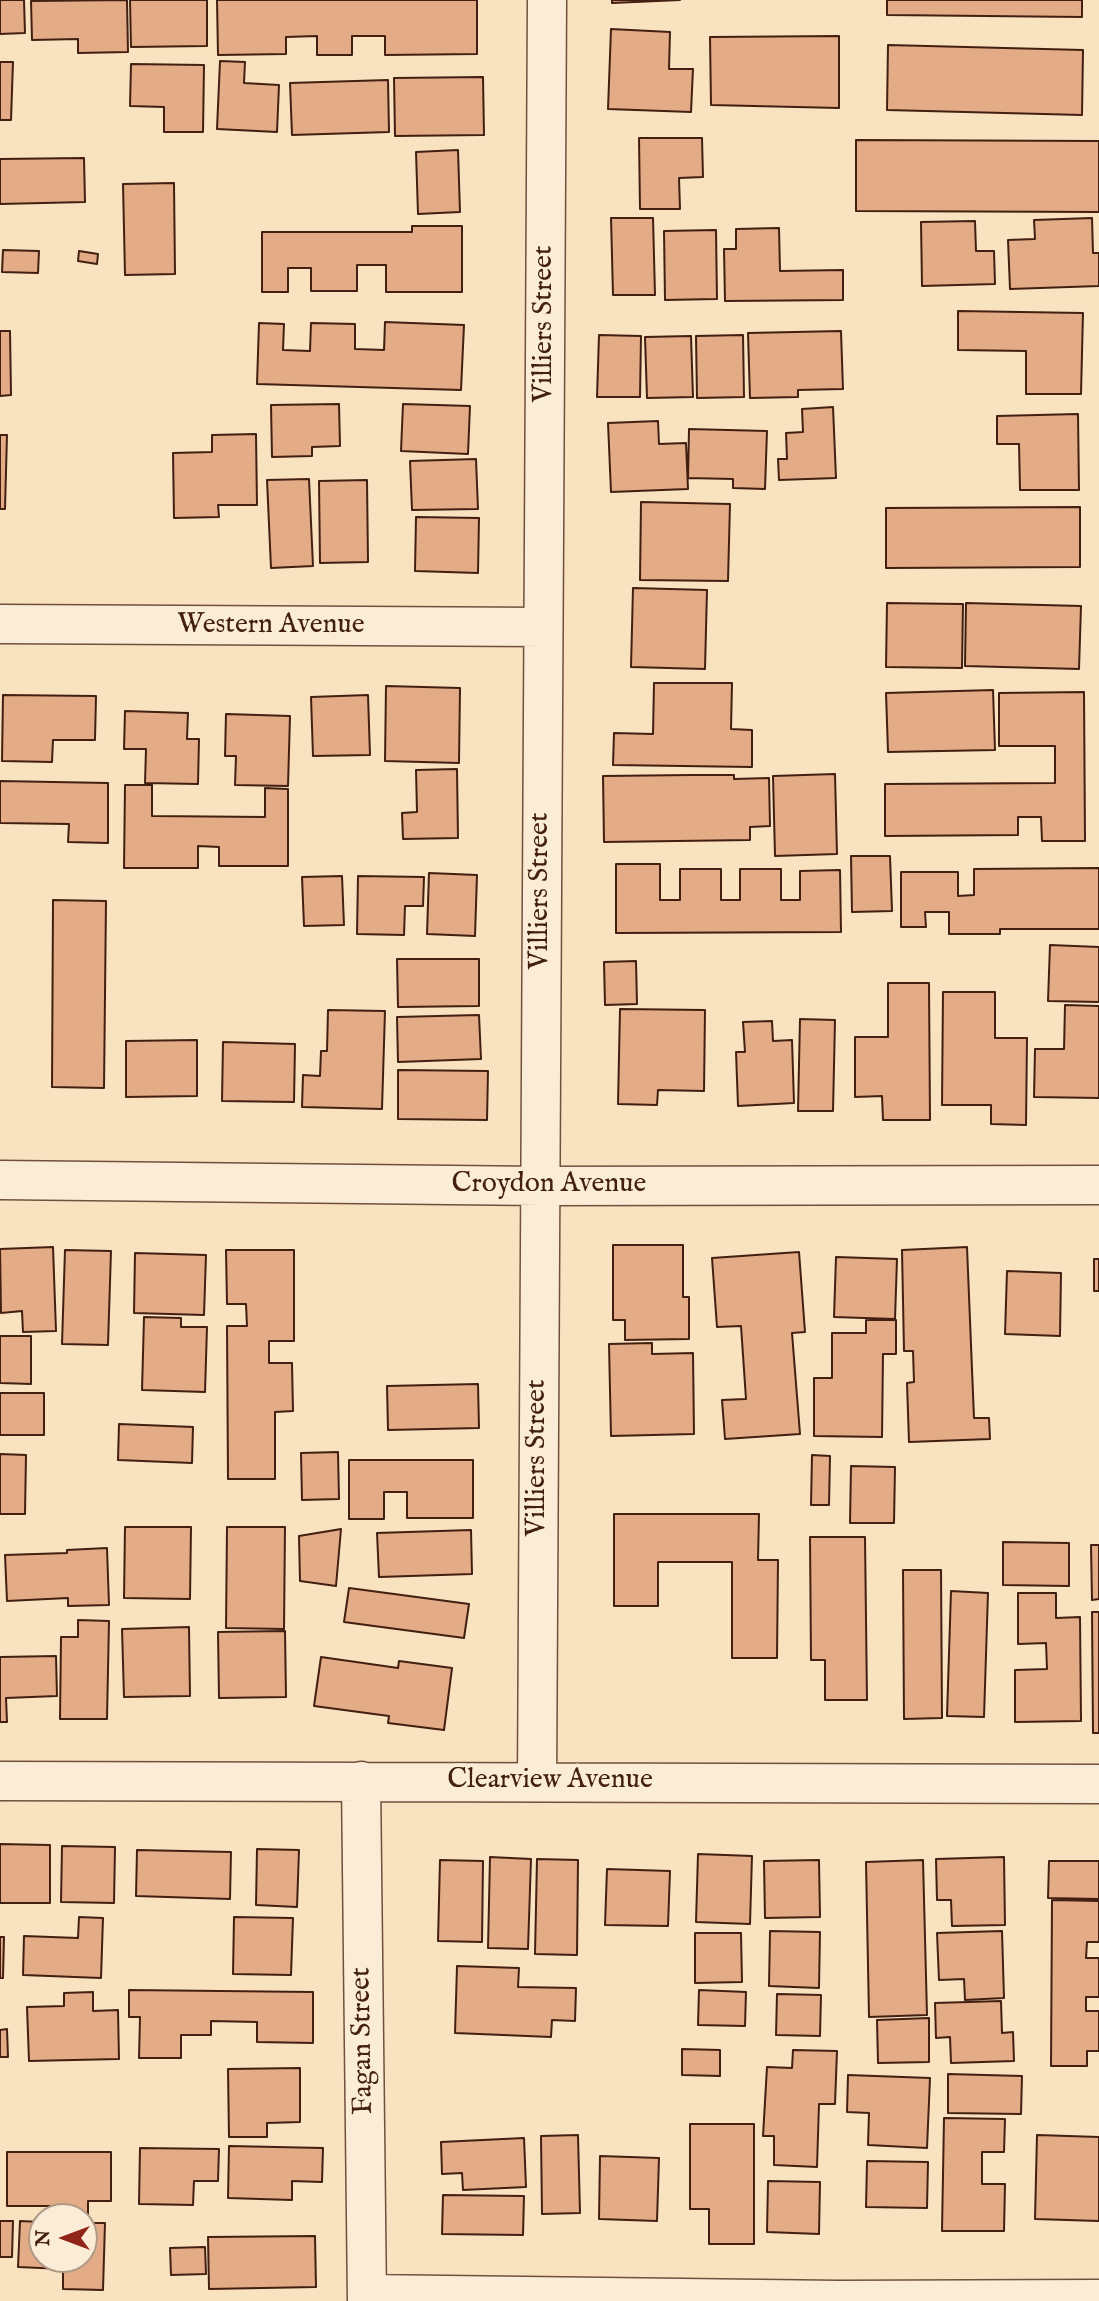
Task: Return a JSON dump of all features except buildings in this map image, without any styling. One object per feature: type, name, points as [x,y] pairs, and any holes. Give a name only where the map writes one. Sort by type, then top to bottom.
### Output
[{"type":"street","name":"Villiers Street","points":[[537,1781],[547,0]]},
{"type":"street","name":"Western Avenue","points":[[0,624],[543,627]]},
{"type":"street","name":"Croydon Avenue","points":[[0,1180],[540,1186],[1099,1185]]},
{"type":"street","name":"Clearview Avenue","points":[[0,1781],[1099,1784]]},
{"type":"street","name":"Fagan Street","points":[[361,1781],[367,2297]]},
{"type":"street","points":[[367,2297],[1099,2299]]}]
